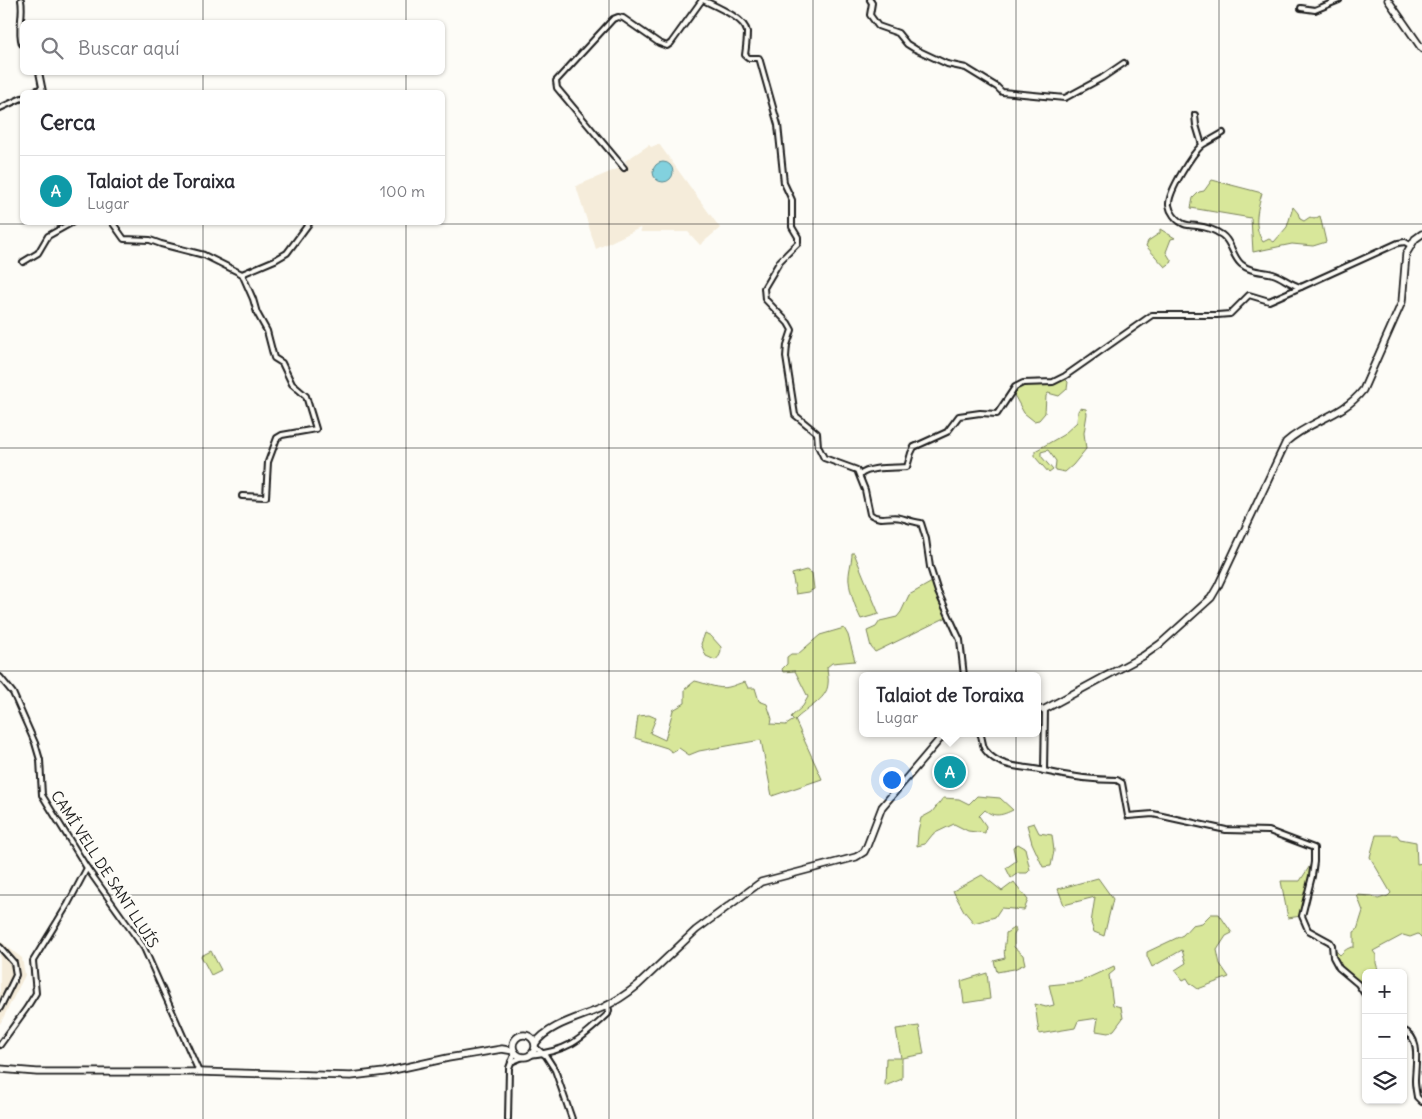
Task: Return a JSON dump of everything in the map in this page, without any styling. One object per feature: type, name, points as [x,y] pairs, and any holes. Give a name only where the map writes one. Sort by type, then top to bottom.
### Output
[{"type":"main road","points":[[1388,0],[1422,49]]},
{"type":"main road","points":[[1041,710],[1143,656],[1160,644],[1211,598],[1286,442],[1295,434],[1354,401],[1363,390],[1402,302],[1404,264],[1410,246],[1415,238],[1422,234]]},
{"type":"main road","points":[[0,1070],[38,1072],[199,1072],[337,1076],[384,1072],[502,1049],[522,1036],[530,1038],[542,1036],[568,1022],[608,1005],[628,992],[649,975],[696,930],[761,882],[856,857],[864,852],[882,807],[942,737]]},
{"type":"main road","points":[[502,1049],[515,1052],[523,1057],[530,1055],[542,1036]]},
{"type":"main road","points":[[530,1038],[535,1046]]},
{"type":"main road","points":[[515,1041],[513,1046],[515,1052]]},
{"type":"main road","points":[[0,1064],[13,1071]]},
{"type":"street","points":[[21,0],[23,11],[22,20]]},
{"type":"street","points":[[624,168],[557,88],[556,81],[613,20],[618,17],[667,46],[703,0],[736,17],[745,26],[747,31],[745,55],[749,58],[759,58],[760,61],[778,125],[784,183],[792,200],[792,227],[798,237],[798,242],[780,261],[764,288],[765,299],[788,323],[792,330],[787,345],[786,357],[795,415],[817,433],[818,446],[824,458],[857,470],[870,514],[881,519],[899,517],[921,523],[926,539],[930,566],[938,592],[960,640],[964,672]]},
{"type":"street","points":[[870,0],[872,3],[870,15],[872,21],[878,26],[898,33],[915,50],[947,64],[966,68],[1002,92],[1065,98],[1102,78],[1124,63]]},
{"type":"street","points":[[1301,8],[1315,10],[1339,0]]},
{"type":"street","points":[[40,75],[43,90]]},
{"type":"street","points":[[0,108],[20,99]]},
{"type":"street","points":[[1195,115],[1202,145]]},
{"type":"street","points":[[1222,133],[1202,145],[1194,153],[1170,198],[1169,206],[1184,225],[1200,226],[1223,235],[1228,240],[1239,263],[1248,269],[1274,275],[1293,285],[1301,286]]},
{"type":"street","points":[[23,262],[38,253],[48,236],[68,225]]},
{"type":"street","points":[[114,225],[124,239],[150,240],[204,255],[242,274],[257,313],[267,331],[274,358],[282,363],[292,384],[306,396],[316,429],[282,435],[277,438],[268,462],[266,497],[242,496]]},
{"type":"street","points":[[242,274],[287,253],[308,225]]},
{"type":"street","points":[[860,475],[865,471],[907,467],[914,447],[947,432],[959,416],[980,413],[997,414],[1015,387],[1023,383],[1053,382],[1065,376],[1152,315],[1208,316],[1230,314],[1248,295],[1269,301],[1398,243],[1405,242],[1410,246]]},
{"type":"street","name":"CAMÍ VELL DE SANT LLUÍS","points":[[0,677],[13,693],[35,744],[40,760],[42,795],[87,868],[144,948],[199,1072]]},
{"type":"street","points":[[1044,770],[1045,709]]},
{"type":"street","points":[[981,737],[985,750],[993,758],[1008,765],[1044,770],[1074,778],[1117,780],[1122,783],[1128,816],[1153,814],[1226,830],[1269,831],[1314,848],[1313,869],[1302,916],[1308,930],[1330,942],[1333,957],[1339,968],[1358,984],[1362,990]]},
{"type":"street","points":[[0,1045],[36,993],[33,961],[68,904],[87,868]]},
{"type":"street","points":[[0,947],[14,963],[16,975],[0,1008]]},
{"type":"street","points":[[530,1055],[545,1055],[571,1045],[608,1014],[608,1005]]},
{"type":"street","points":[[1407,1032],[1410,1033],[1413,1040],[1417,1060],[1415,1080],[1417,1097],[1422,1102]]},
{"type":"street","points":[[535,1046],[545,1055],[559,1081],[572,1119]]},
{"type":"street","points":[[508,1119],[511,1063],[515,1052]]},
{"type":"street","points":[[511,1063],[523,1057]]},
{"type":"shaded area","points":[[659,144],[720,228],[700,245],[688,232],[641,232],[640,228],[596,249],[576,186],[627,165],[625,161],[649,145],[651,147]]},
{"type":"shaded area","points":[[0,941],[22,958],[25,975],[0,1024]]},
{"type":"green space","points":[[1212,180],[1262,193],[1257,212],[1257,224],[1263,242],[1269,239],[1274,242],[1287,227],[1293,207],[1300,219],[1304,221],[1310,217],[1314,219],[1320,216],[1326,242],[1313,246],[1292,244],[1253,252],[1251,218],[1191,208],[1193,198],[1199,192],[1204,191]]},
{"type":"green space","points":[[1160,229],[1175,238],[1171,239],[1166,252],[1172,262],[1165,267],[1146,246],[1148,241],[1160,233]]},
{"type":"green space","points":[[1064,378],[1068,382],[1067,389],[1059,396],[1048,393],[1046,396],[1045,413],[1039,420],[1034,421],[1024,413],[1013,393],[1022,385],[1054,383]]},
{"type":"green space","points":[[1080,408],[1086,409],[1087,414],[1084,433],[1086,449],[1065,472],[1055,470],[1056,461],[1048,450],[1041,452],[1041,456],[1053,470],[1049,473],[1035,457],[1035,451],[1063,435],[1077,422]]},
{"type":"green space","points":[[852,553],[854,553],[879,614],[861,619],[855,605],[849,581]]},
{"type":"green space","points":[[806,570],[812,573],[814,589],[809,592],[796,594],[792,574]]},
{"type":"green space","points":[[932,582],[947,617],[875,652],[871,647],[867,631],[876,627],[880,621],[897,617],[909,595]]},
{"type":"green space","points":[[844,628],[848,635],[855,661],[832,663],[827,667],[828,682],[824,695],[795,720],[822,779],[772,796],[761,740],[699,751],[689,755],[679,748],[672,752],[667,748],[635,738],[638,716],[649,715],[656,718],[650,733],[665,740],[673,710],[685,703],[685,689],[695,681],[721,688],[745,682],[748,688],[755,688],[759,701],[767,704],[772,719],[771,724],[786,725],[794,720],[791,717],[803,706],[808,697],[795,671],[783,672],[782,669],[787,664],[787,657],[791,654],[798,654],[820,635]]},
{"type":"green space","points":[[705,633],[711,636],[721,647],[720,655],[715,660],[706,656],[701,644]]},
{"type":"green space","points":[[977,796],[1000,798],[1013,810],[999,815],[988,813],[985,810],[979,816],[986,826],[985,833],[968,831],[954,824],[933,834],[925,844],[917,846],[921,818],[932,812],[943,798],[959,799],[969,804]]},
{"type":"green space","points":[[1034,823],[1039,833],[1052,835],[1054,851],[1051,866],[1043,867],[1032,843],[1027,825]]},
{"type":"green space","points":[[1376,835],[1397,835],[1400,839],[1416,842],[1417,864],[1422,863],[1422,938],[1418,934],[1410,937],[1403,935],[1373,951],[1376,955],[1378,969],[1362,969],[1362,986],[1337,961],[1334,951],[1340,955],[1348,948],[1354,947],[1354,932],[1357,930],[1363,911],[1357,895],[1372,896],[1378,899],[1391,893],[1370,857]]},
{"type":"green space","points":[[1018,844],[1025,848],[1030,870],[1027,873],[1018,873],[1011,878],[1006,868],[1016,861],[1013,847]]},
{"type":"green space","points":[[1313,861],[1301,916],[1288,918],[1281,881],[1300,881]]},
{"type":"green space","points":[[982,875],[1002,891],[1014,882],[1028,900],[1024,910],[1001,908],[995,917],[974,923],[964,911],[953,891]]},
{"type":"green space","points":[[1098,878],[1113,899],[1104,936],[1094,932],[1091,923],[1095,897],[1064,905],[1058,889]]},
{"type":"green space","points":[[1211,914],[1219,914],[1232,933],[1226,936],[1217,950],[1220,964],[1229,977],[1198,989],[1187,978],[1183,980],[1175,970],[1186,963],[1182,950],[1152,967],[1147,952],[1183,935],[1192,925],[1202,923]]},
{"type":"green space","points":[[1015,927],[1014,947],[1023,955],[1025,964],[1014,969],[997,972],[994,961],[1005,958],[1006,933]]},
{"type":"green space","points":[[211,951],[221,970],[211,975],[201,956]]},
{"type":"green space","points":[[1114,966],[1115,970],[1109,975],[1113,1005],[1121,1007],[1123,1018],[1114,1030],[1108,1033],[1096,1031],[1098,1018],[1078,1021],[1075,1028],[1039,1034],[1035,1004],[1046,1007],[1054,1005],[1049,985],[1079,982]]},
{"type":"green space","points":[[987,973],[990,999],[964,1003],[961,981]]},
{"type":"green space","points":[[919,1026],[924,1054],[902,1058],[902,1079],[885,1086],[886,1058],[901,1058],[896,1029]]},
{"type":"water","points":[[663,162],[670,165],[673,172],[670,179],[663,182],[656,179],[653,172],[656,165]]},
{"type":"place","name":"Talaiot de Toraixa","points":[[950,772]]}]
